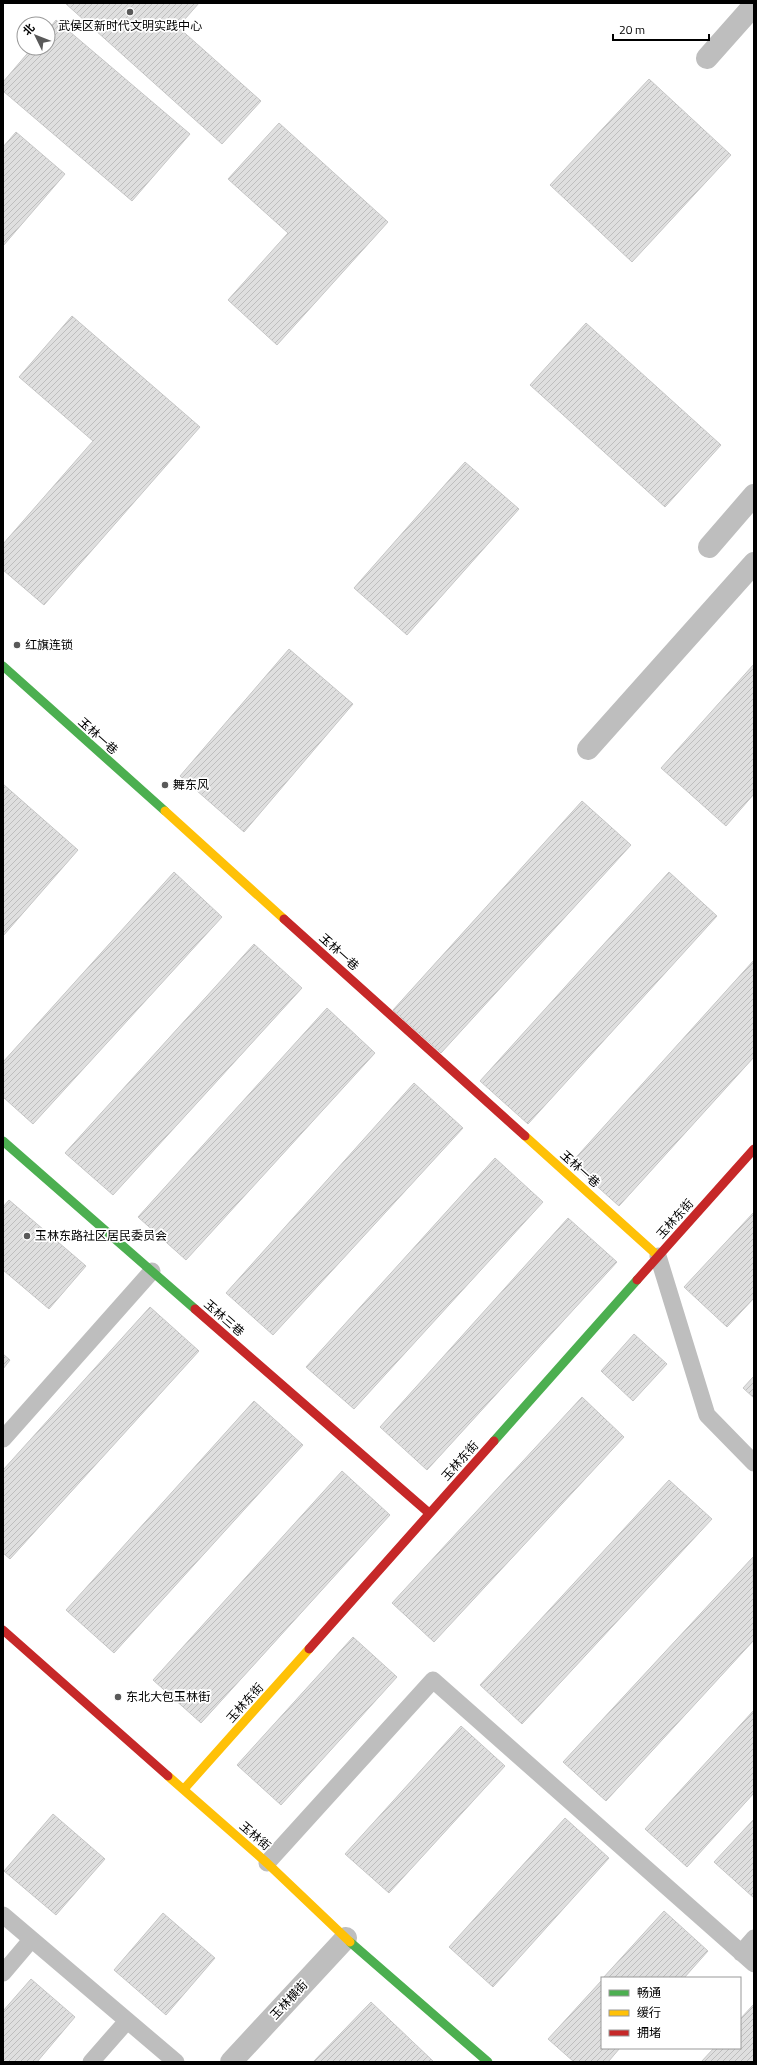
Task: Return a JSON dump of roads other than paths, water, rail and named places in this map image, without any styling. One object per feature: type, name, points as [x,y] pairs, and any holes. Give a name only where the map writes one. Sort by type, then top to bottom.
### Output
[{"type":"street","points":[[707,58],[754,5]]},
{"type":"street","points":[[709,547],[754,495]]},
{"type":"street","points":[[588,748],[754,563]]},
{"type":"street","name":"玉林一巷","points":[[3,666],[658,1256]]},
{"type":"street","name":"玉林三巷","points":[[3,1141],[429,1513]]},
{"type":"street","name":"玉林东街","points":[[184,1789],[754,1149]]},
{"type":"street","name":"玉林街","points":[[3,1630],[267,1863],[346,1938],[488,2062]]},
{"type":"street","name":"玉林横街","points":[[231,2062],[346,1938]]},
{"type":"lane","points":[[658,1256],[707,1415],[754,1463]]},
{"type":"lane","points":[[3,1439],[152,1271]]},
{"type":"lane","points":[[267,1863],[433,1680],[754,1964]]},
{"type":"lane","points":[[3,1915],[176,2062]]},
{"type":"lane","points":[[741,1953],[754,1938]]},
{"type":"lane","points":[[3,1973],[31,1940]]},
{"type":"lane","points":[[91,2062],[127,2021]]},
{"type":"place","name":"武侯区新时代文明实践中心","points":[[130,12]]},
{"type":"place","name":"红旗连锁","points":[[17,645]]},
{"type":"place","name":"舞东风","points":[[165,785]]},
{"type":"place","name":"玉林东路社区居民委员会","points":[[27,1236]]},
{"type":"place","name":"东北大包玉林街","points":[[118,1697]]}]
